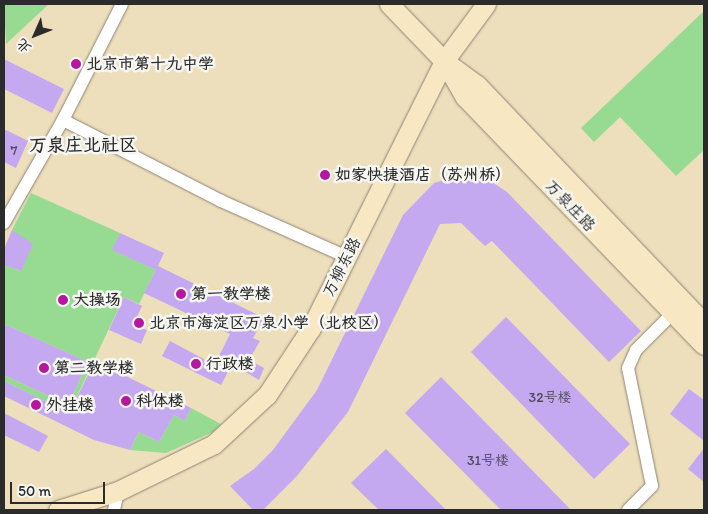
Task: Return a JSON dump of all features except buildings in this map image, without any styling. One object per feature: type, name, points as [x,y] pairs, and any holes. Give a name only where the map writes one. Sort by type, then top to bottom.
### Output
[{"type":"street","points":[[4,223],[63,120],[122,4]]},
{"type":"street","name":"万泉庄路","points":[[389,4],[444,61],[477,85],[704,323]]},
{"type":"street","name":"万柳东路","points":[[58,510],[118,491],[214,444],[267,395],[311,328],[444,61],[486,4]]},
{"type":"street","name":"万泉庄路","points":[[444,61],[465,97],[704,345]]},
{"type":"street","points":[[63,120],[220,201],[347,257]]},
{"type":"street","points":[[628,510],[652,486],[628,368],[636,350],[673,314]]},
{"type":"street","points":[[114,510],[118,491]]},
{"type":"green space","points":[[4,4],[49,4],[6,44]]},
{"type":"green space","points":[[704,11],[704,150],[676,176],[620,117],[594,142],[581,128]]},
{"type":"green space","name":"大操场","points":[[31,193],[120,233],[113,250],[156,270],[139,304],[124,297],[69,413],[4,381],[4,375],[68,405],[88,362],[4,324],[4,265],[21,271],[12,230]]},
{"type":"green space","points":[[191,408],[221,424],[213,432],[166,453],[130,450],[139,432],[159,442],[174,415],[185,421]]},
{"type":"place","name":"北京市第十九中学","points":[[76,64]]},
{"type":"place","name":"如家快捷酒店（苏州桥）","points":[[325,175]]},
{"type":"place","name":"第一教学楼","points":[[181,294]]},
{"type":"place","name":"大操场","points":[[63,300]]},
{"type":"place","name":"北京市海淀区万泉小学（北校区）","points":[[139,323]]},
{"type":"place","name":"行政楼","points":[[196,364]]},
{"type":"place","name":"第二教学楼","points":[[44,368]]},
{"type":"place","name":"科体楼","points":[[126,401]]},
{"type":"place","name":"外挂楼","points":[[36,405]]},
{"type":"district","name":"万泉庄北社区","points":[[83,145]]}]
